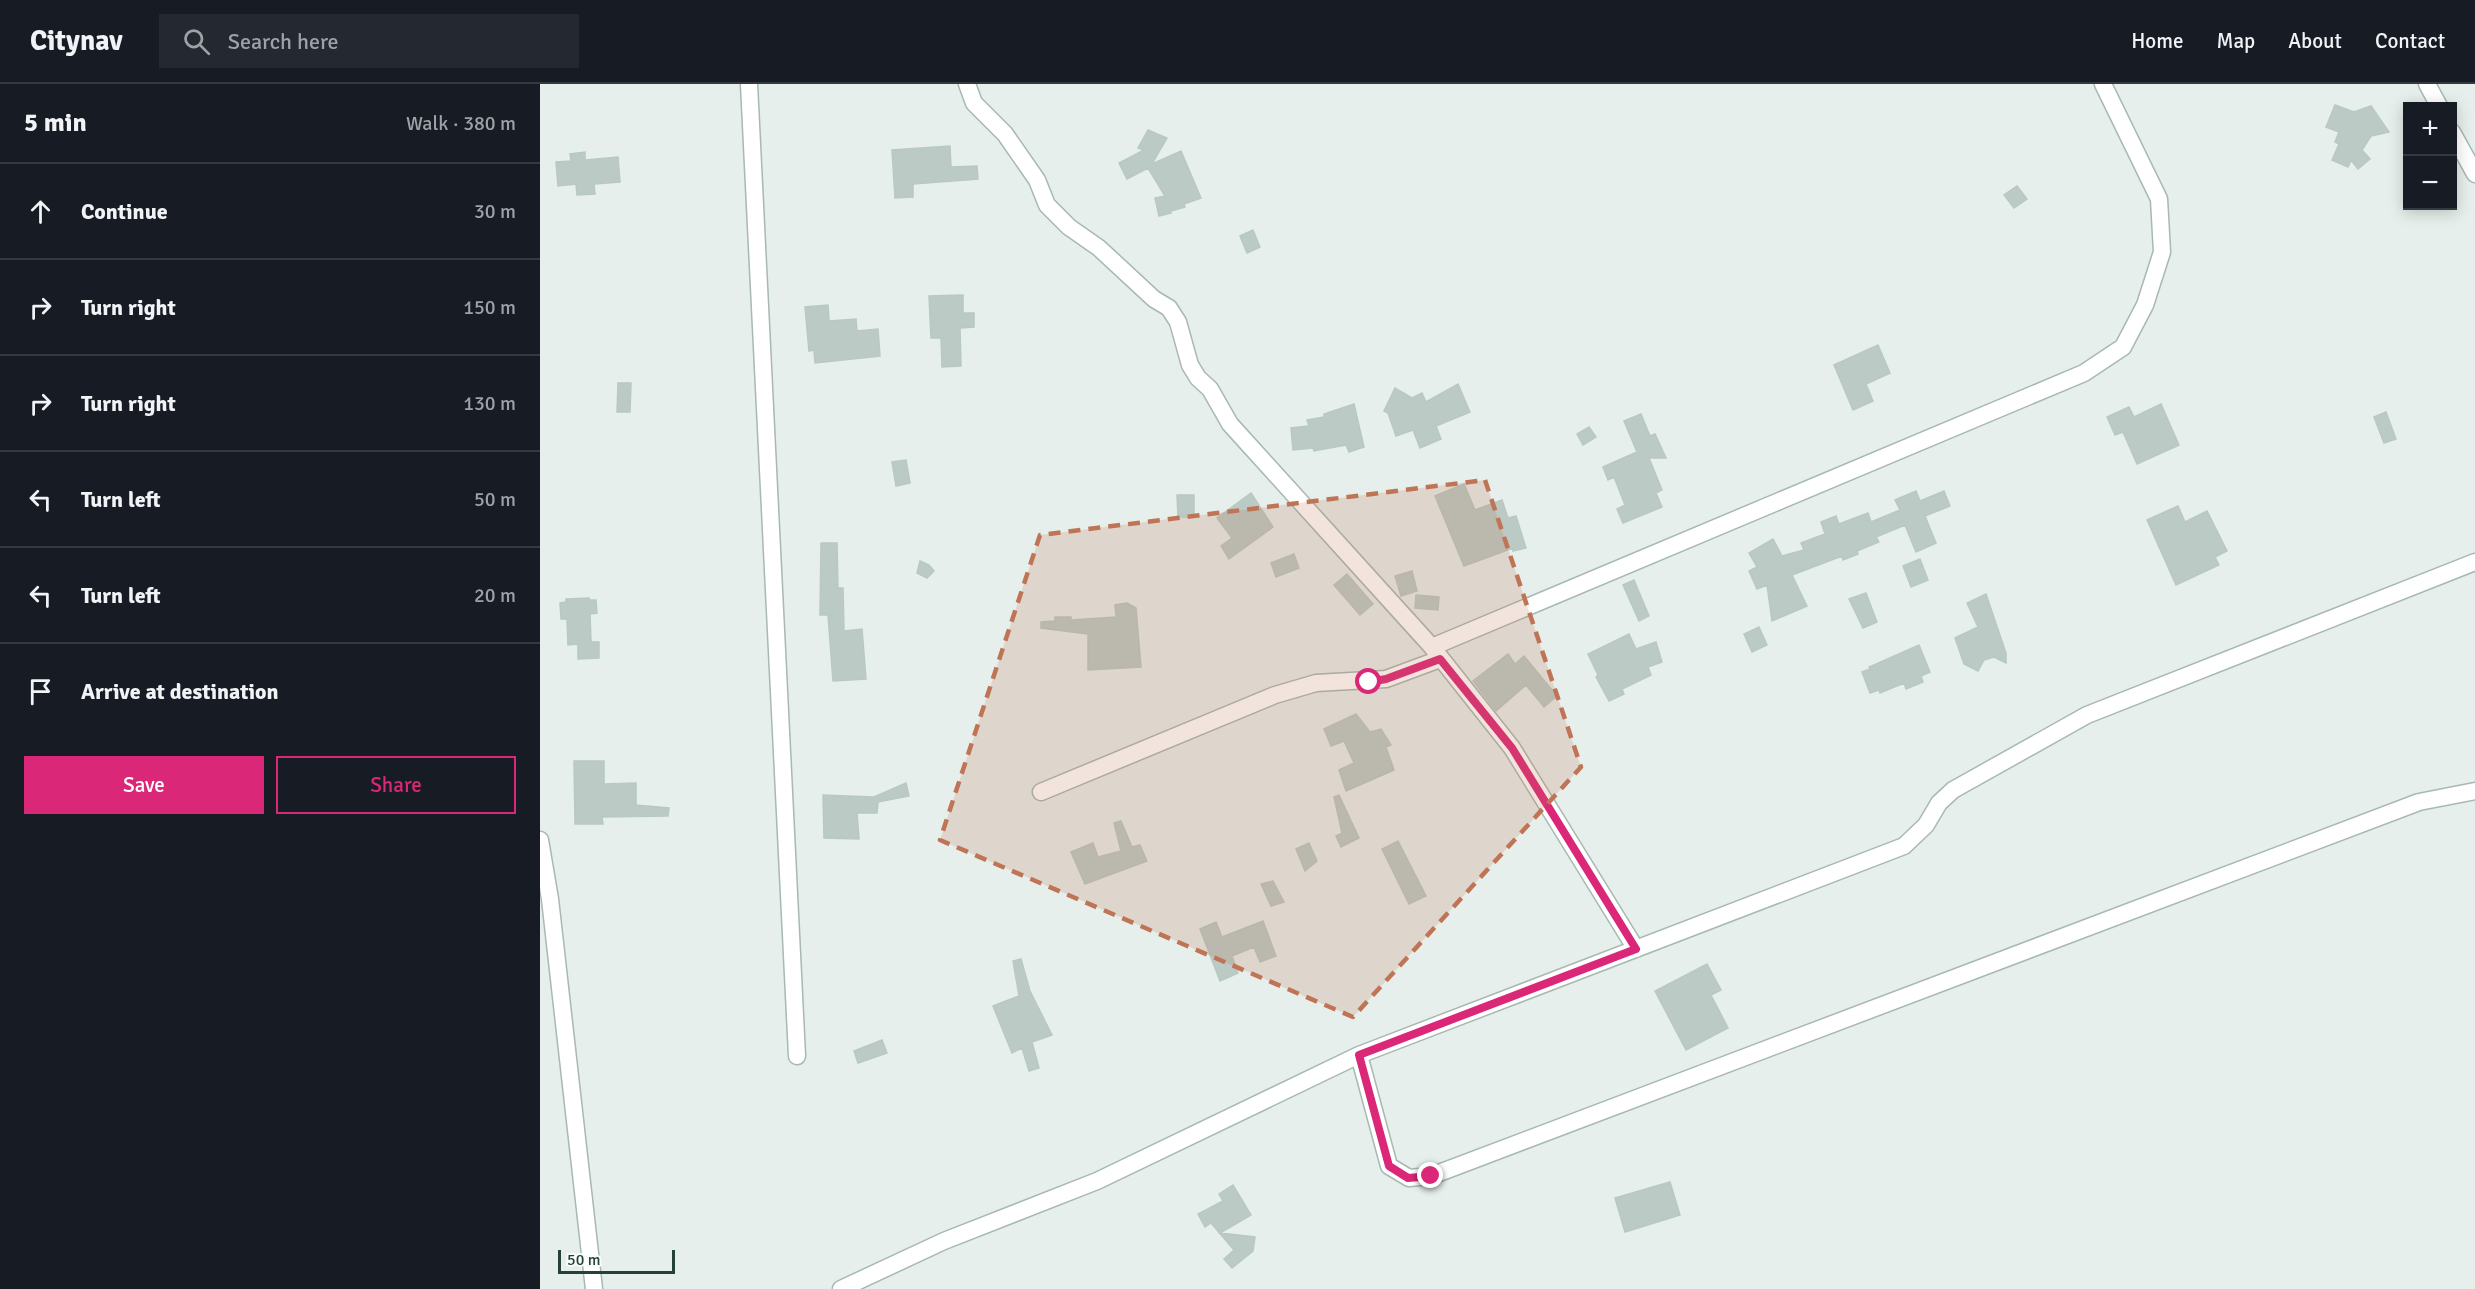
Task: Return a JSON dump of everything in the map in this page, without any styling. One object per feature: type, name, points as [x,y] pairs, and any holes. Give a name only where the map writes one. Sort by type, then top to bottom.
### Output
[{"type":"street","points":[[749,84],[796,1056]]},
{"type":"street","points":[[968,84],[974,103],[1005,134],[1037,180],[1047,205],[1070,227],[1099,248],[1168,308],[1178,322],[1190,365],[1220,402],[1230,424],[1436,653],[1512,748],[1636,949]]},
{"type":"street","points":[[1041,792],[1275,695],[1316,683],[1386,679],[1436,653],[2084,374],[2122,347],[2145,305],[2162,252],[2159,199],[2103,84]]},
{"type":"street","points":[[2427,84],[2437,102]]},
{"type":"street","points":[[2457,141],[2475,174]]},
{"type":"street","points":[[841,1289],[944,1241],[1097,1181],[1359,1055],[1904,846],[1926,825],[1939,803],[1953,790],[2087,715],[2475,562]]},
{"type":"street","points":[[1359,1055],[1389,1166],[1408,1178],[1431,1176],[2420,802],[2475,792]]},
{"type":"street","points":[[540,840],[549,899],[594,1289]]},
{"type":"highlighted area","points":[[1485,480],[1581,767],[1353,1017],[940,840],[1040,535]]},
{"type":"building","points":[[2335,105],[2354,112],[2371,106],[2389,132],[2371,136],[2362,150],[2370,159],[2358,169],[2351,160],[2348,167],[2332,160],[2339,144],[2335,142],[2339,132],[2326,127]]},
{"type":"building","points":[[1148,130],[1167,138],[1152,164],[1181,151],[1201,198],[1184,204],[1185,207],[1171,211],[1171,213],[1159,216],[1155,198],[1165,196],[1148,168],[1127,179],[1119,163],[1144,150],[1138,148]]},
{"type":"building","points":[[950,146],[951,167],[977,166],[978,179],[913,184],[913,197],[895,198],[892,150]]},
{"type":"building","points":[[585,152],[585,160],[618,157],[620,182],[594,184],[595,194],[577,195],[576,184],[558,186],[556,162],[571,161],[570,154]]},
{"type":"building","points":[[2017,186],[2027,199],[2014,208],[2004,195]]},
{"type":"building","points":[[1253,230],[1260,247],[1247,253],[1240,236]]},
{"type":"building","points":[[963,295],[963,313],[974,313],[974,327],[960,328],[961,366],[942,367],[941,338],[931,338],[929,296]]},
{"type":"building","points":[[828,305],[829,321],[856,319],[857,331],[878,329],[880,356],[815,363],[814,350],[809,351],[805,307]]},
{"type":"building","points":[[1878,345],[1890,373],[1866,384],[1873,401],[1853,410],[1834,365]]},
{"type":"building","points":[[618,383],[631,383],[630,412],[617,412]]},
{"type":"building","points":[[1458,384],[1470,412],[1436,426],[1441,439],[1420,448],[1413,430],[1396,436],[1388,413],[1384,411],[1395,388],[1412,398],[1422,393],[1426,402]]},
{"type":"building","points":[[1354,404],[1364,447],[1349,452],[1346,445],[1314,451],[1313,448],[1293,450],[1291,428],[1309,426],[1307,420],[1324,417],[1324,414]]},
{"type":"building","points":[[2161,404],[2179,445],[2137,464],[2123,432],[2115,435],[2107,417],[2129,407],[2134,417]]},
{"type":"building","points":[[2386,412],[2396,439],[2384,443],[2374,417]]},
{"type":"building","points":[[1641,414],[1650,436],[1655,434],[1666,458],[1649,458],[1662,490],[1656,493],[1662,507],[1623,523],[1617,509],[1625,505],[1614,477],[1608,480],[1603,467],[1637,452],[1624,421]]},
{"type":"building","points":[[1589,427],[1596,437],[1583,445],[1577,434]]},
{"type":"building","points":[[906,460],[910,483],[896,486],[892,462]]},
{"type":"building","points":[[1464,484],[1475,510],[1502,500],[1508,518],[1516,516],[1526,548],[1513,551],[1513,548],[1464,566],[1435,496]]},
{"type":"building","points":[[1916,491],[1920,501],[1944,491],[1950,506],[1925,516],[1936,543],[1916,552],[1905,525],[1876,537],[1879,542],[1857,551],[1858,554],[1843,560],[1842,556],[1792,575],[1807,606],[1772,621],[1767,585],[1757,589],[1749,571],[1757,567],[1749,553],[1773,539],[1782,556],[1804,550],[1801,543],[1825,534],[1821,522],[1836,516],[1839,524],[1868,513],[1871,522],[1900,510],[1895,500]]},
{"type":"building","points":[[1251,493],[1273,527],[1229,559],[1221,546],[1232,538],[1217,518]]},
{"type":"building","points":[[1177,495],[1194,495],[1194,517],[1178,517]]},
{"type":"building","points":[[2178,506],[2185,522],[2207,511],[2227,551],[2215,557],[2219,565],[2176,585],[2147,520]]},
{"type":"building","points":[[821,543],[837,543],[838,588],[843,588],[844,631],[862,629],[866,679],[833,681],[828,615],[820,615]]},
{"type":"building","points":[[1294,554],[1299,568],[1276,577],[1271,563]]},
{"type":"building","points":[[1920,559],[1928,580],[1911,587],[1903,566]]},
{"type":"building","points":[[920,561],[929,565],[934,571],[927,578],[917,573]]},
{"type":"building","points":[[1412,571],[1417,591],[1401,596],[1395,576]]},
{"type":"building","points":[[1347,574],[1373,604],[1360,615],[1334,585]]},
{"type":"building","points":[[1634,580],[1649,616],[1639,621],[1623,585]]},
{"type":"building","points":[[1866,593],[1877,622],[1863,628],[1849,599]]},
{"type":"building","points":[[1986,594],[2006,653],[2006,663],[1994,657],[1984,660],[1978,671],[1964,664],[1955,638],[1978,627],[1967,603]]},
{"type":"building","points":[[1416,595],[1439,597],[1438,610],[1415,608]]},
{"type":"building","points":[[589,598],[589,600],[596,600],[597,613],[590,614],[591,642],[599,642],[599,658],[578,659],[578,644],[568,645],[567,619],[561,619],[560,603],[566,602],[566,599]]},
{"type":"building","points":[[1127,603],[1136,608],[1141,667],[1088,670],[1088,634],[1041,628],[1041,622],[1055,621],[1055,617],[1071,617],[1071,620],[1116,617],[1115,605]]},
{"type":"building","points":[[1759,627],[1767,645],[1752,652],[1744,634]]},
{"type":"building","points":[[1629,634],[1636,649],[1656,642],[1662,662],[1648,667],[1651,675],[1622,689],[1624,694],[1609,701],[1596,677],[1598,675],[1588,654]]},
{"type":"building","points":[[1919,645],[1930,672],[1921,676],[1923,682],[1906,689],[1904,683],[1880,693],[1879,690],[1870,693],[1862,672]]},
{"type":"building","points":[[1508,654],[1515,664],[1524,656],[1557,696],[1544,707],[1526,685],[1496,711],[1473,681]]},
{"type":"building","points":[[1356,714],[1370,732],[1381,729],[1391,745],[1386,747],[1394,770],[1346,791],[1339,770],[1354,763],[1344,741],[1331,746],[1324,729]]},
{"type":"building","points":[[574,761],[604,761],[604,784],[636,783],[636,805],[669,808],[668,816],[602,817],[603,824],[575,824]]},
{"type":"building","points":[[906,783],[909,796],[878,802],[877,813],[857,813],[859,839],[824,838],[823,795],[874,797]]},
{"type":"building","points":[[1339,795],[1359,838],[1341,847],[1336,836],[1342,833],[1334,797]]},
{"type":"building","points":[[1121,821],[1132,847],[1140,845],[1147,861],[1085,884],[1071,852],[1093,843],[1098,857],[1121,851],[1114,823]]},
{"type":"building","points":[[1398,841],[1426,896],[1409,904],[1382,849]]},
{"type":"building","points":[[1309,843],[1317,861],[1305,871],[1296,849]]},
{"type":"building","points":[[1273,881],[1284,902],[1271,906],[1261,884]]},
{"type":"building","points":[[1263,921],[1276,956],[1260,962],[1254,947],[1232,956],[1238,973],[1220,981],[1200,929],[1216,922],[1222,937]]},
{"type":"building","points":[[1021,959],[1030,991],[1052,1035],[1032,1042],[1039,1068],[1029,1071],[1022,1048],[1012,1053],[993,1006],[1019,996],[1013,961]]},
{"type":"building","points":[[1707,964],[1721,990],[1711,995],[1728,1028],[1686,1050],[1655,991]]},
{"type":"building","points":[[882,1040],[887,1053],[858,1063],[854,1051]]},
{"type":"building","points":[[1670,1182],[1680,1215],[1625,1232],[1615,1198]]},
{"type":"building","points":[[1233,1185],[1251,1215],[1220,1233],[1255,1237],[1253,1251],[1232,1268],[1224,1259],[1234,1250],[1211,1223],[1205,1227],[1198,1214],[1223,1201],[1219,1194]]},
{"type":"route","points":[[1369,682],[1415,670],[1440,659],[1512,748],[1636,949],[1359,1055],[1389,1166],[1408,1178],[1431,1176]]}]
